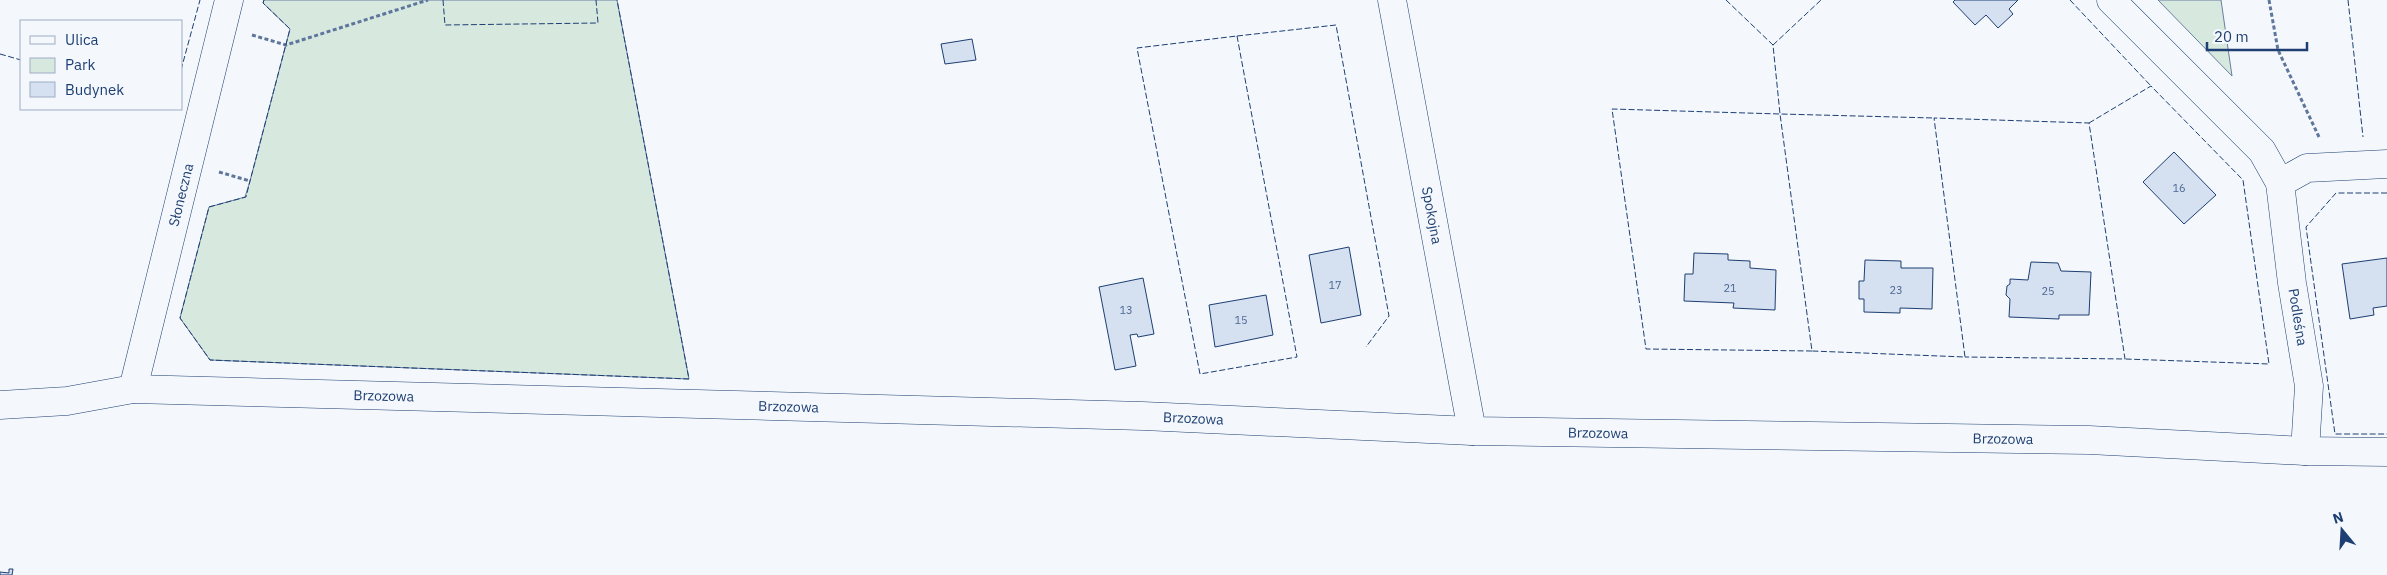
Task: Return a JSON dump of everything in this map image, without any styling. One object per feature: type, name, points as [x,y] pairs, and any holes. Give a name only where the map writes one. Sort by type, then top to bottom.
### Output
[{"type":"street","name":"Spokojna","points":[[1392,0],[1472,431]]},
{"type":"street","name":"Podleśna","points":[[2111,0],[2262,151],[2280,183],[2292,283],[2309,386],[2305,452]]},
{"type":"street","name":"Słoneczna","points":[[132,389],[226,13]]},
{"type":"street","points":[[2280,183],[2307,168],[2387,164]]},
{"type":"street","name":"Brzozowa","points":[[0,405],[67,401],[132,389],[1119,415],[1472,431],[2089,440],[2305,452],[2387,452]]},
{"type":"path","points":[[226,13],[286,45],[428,0]]},
{"type":"path","points":[[2269,0],[2278,50],[2334,167]]},
{"type":"green space","points":[[264,0],[617,0],[689,379],[210,360],[180,318],[209,207],[245,197],[250,181],[290,29],[263,3]]},
{"type":"green space","points":[[2158,0],[2221,0],[2232,76]]},
{"type":"building","points":[[1955,0],[2018,0],[2009,9],[2013,14],[1998,28],[1986,15],[1975,25],[1953,2]]},
{"type":"building","points":[[972,39],[976,60],[945,64],[941,44]]},
{"type":"building","points":[[2174,152],[2216,195],[2184,224],[2143,182]]},
{"type":"building","points":[[1349,247],[1361,315],[1321,323],[1309,255]]},
{"type":"building","points":[[1694,253],[1728,254],[1728,260],[1750,261],[1750,268],[1776,270],[1775,310],[1733,308],[1734,303],[1684,301],[1685,274],[1693,274]]},
{"type":"building","points":[[2387,258],[2387,306],[2373,308],[2374,315],[2350,319],[2342,264]]},
{"type":"building","points":[[1865,260],[1901,261],[1901,268],[1933,268],[1932,309],[1900,308],[1900,313],[1864,312],[1864,299],[1859,299],[1859,281],[1864,281]]},
{"type":"building","points":[[2031,262],[2058,263],[2061,271],[2091,272],[2089,315],[2059,315],[2059,319],[2009,317],[2010,299],[2006,295],[2007,286],[2010,284],[2010,279],[2028,280]]},
{"type":"building","points":[[1143,278],[1154,334],[1138,337],[1137,334],[1130,335],[1136,366],[1115,370],[1099,287]]},
{"type":"building","points":[[1266,295],[1273,335],[1215,347],[1209,305]]},
{"type":"building","points":[[9,569],[13,569],[12,575],[0,575],[0,572],[9,573]]},
{"type":"fence","points":[[182,66],[200,0]]},
{"type":"fence","points":[[264,0],[263,3],[290,29],[246,197],[209,207],[180,318],[210,360],[689,379],[617,0]]},
{"type":"fence","points":[[443,0],[445,25],[598,23],[596,0]]},
{"type":"fence","points":[[1726,0],[1773,45],[1780,114],[1934,118]]},
{"type":"fence","points":[[1773,45],[1821,0]]},
{"type":"fence","points":[[2070,0],[2151,86]]},
{"type":"fence","points":[[2348,0],[2363,137]]},
{"type":"fence","points":[[1237,36],[1336,25],[1389,316],[1366,347]]},
{"type":"fence","points":[[1237,36],[1297,357],[1200,374],[1137,48],[1237,36]]},
{"type":"fence","points":[[0,54],[20,60]]},
{"type":"fence","points":[[2089,123],[2151,86],[2243,180],[2269,364],[2125,359]]},
{"type":"fence","points":[[1812,351],[1646,349],[1612,109],[1780,114],[1812,351],[1965,357],[1934,118],[2089,123],[2125,359],[1965,357]]},
{"type":"fence","points":[[2387,193],[2336,193],[2306,227],[2335,434],[2387,434]]}]
